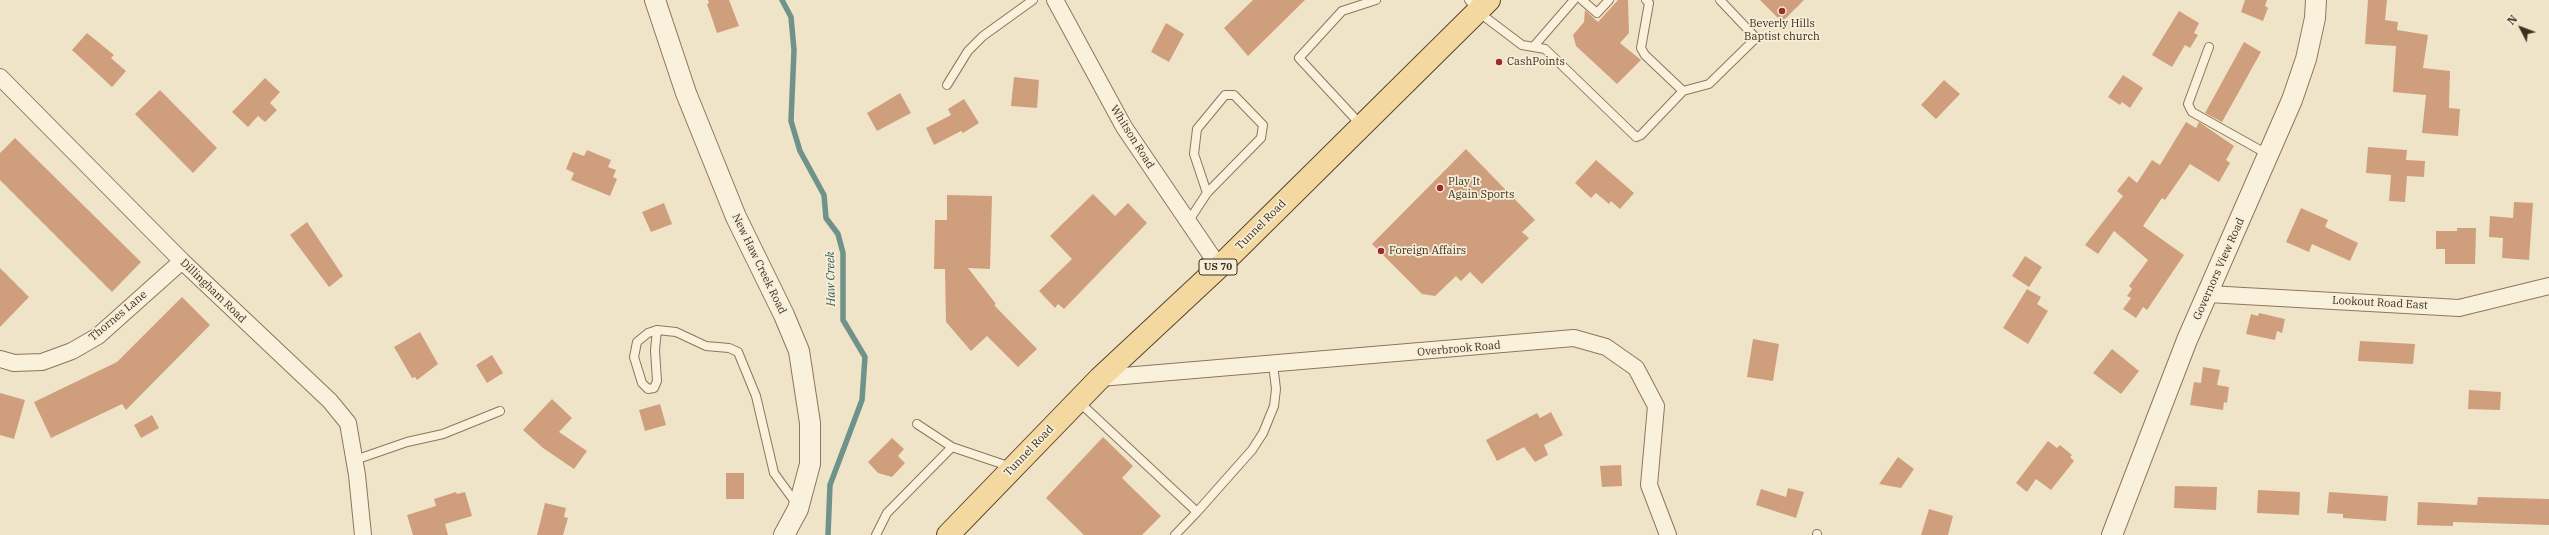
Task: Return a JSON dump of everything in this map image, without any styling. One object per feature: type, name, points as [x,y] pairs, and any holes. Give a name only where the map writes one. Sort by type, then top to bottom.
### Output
[{"type":"main road","name":"Tunnel Road","points":[[952,534],[1100,378],[1219,267],[1478,4]]},
{"type":"street","name":"New Haw Creek Road","points":[[655,0],[686,93],[733,210],[784,314],[799,352],[810,430],[810,464],[798,506],[784,535]]},
{"type":"street","name":"Whitson Road","points":[[1055,0],[1124,127],[1219,267]]},
{"type":"street","name":"Governors View Road","points":[[2112,535],[2187,340],[2269,155],[2306,59],[2315,18],[2316,0]]},
{"type":"street","name":"Dillingham Road","points":[[0,77],[182,260],[330,401],[348,423],[355,460],[363,535]]},
{"type":"street","name":"Thornes Lane","points":[[0,359],[14,363],[42,362],[72,352],[98,336],[182,260]]},
{"type":"street","name":"Lookout Road East","points":[[2208,294],[2459,308],[2549,286]]},
{"type":"street","name":"Overbrook Road","points":[[1100,378],[1574,338],[1606,347],[1636,368],[1656,406],[1649,485],[1668,535]]},
{"type":"lane","points":[[947,85],[968,51],[983,36],[1033,0]]},
{"type":"lane","points":[[1360,125],[1299,58],[1342,11],[1376,0]]},
{"type":"lane","points":[[1534,46],[1574,0]]},
{"type":"lane","points":[[1582,0],[1597,13],[1609,0]]},
{"type":"lane","points":[[1646,0],[1649,3],[1641,48],[1644,55],[1683,91]]},
{"type":"lane","points":[[1478,4],[1522,45],[1545,49],[1636,137],[1641,135],[1683,91],[1709,84],[1756,38],[1720,0]]},
{"type":"lane","points":[[2209,47],[2188,104],[2192,112],[2269,155]]},
{"type":"lane","points":[[1188,222],[1207,193],[1261,138],[1263,125],[1234,95],[1225,95],[1197,129],[1194,141],[1194,154],[1207,193]]},
{"type":"lane","points":[[657,330],[655,350],[657,380],[654,388],[648,389],[642,383],[634,357],[637,342],[648,333],[657,330],[676,332],[706,346],[730,348],[738,352],[756,396],[774,473],[798,506]]},
{"type":"lane","points":[[1175,535],[1252,450],[1263,433],[1274,406],[1276,389],[1273,364]]},
{"type":"lane","points":[[1078,401],[1197,512]]},
{"type":"lane","points":[[355,460],[407,442],[442,434],[500,411]]},
{"type":"lane","points":[[917,424],[952,447],[1013,468]]},
{"type":"lane","points":[[876,535],[888,513],[952,447]]},
{"type":"building","points":[[708,0],[729,0],[739,26],[717,33],[707,4],[709,3]]},
{"type":"building","points":[[1253,0],[1305,0],[1248,56],[1224,28]]},
{"type":"building","points":[[1618,0],[1628,0],[1629,33],[1620,43],[1641,60],[1617,84],[1576,46],[1573,35],[1584,22],[1585,10],[1598,22]]},
{"type":"building","name":"Beverly Hills Baptist church","points":[[1760,0],[1804,0],[1782,22]]},
{"type":"building","points":[[2245,0],[2267,0],[2265,6],[2268,8],[2263,21],[2241,12]]},
{"type":"building","points":[[2368,0],[2387,0],[2385,20],[2398,22],[2397,30],[2428,35],[2423,68],[2450,71],[2449,108],[2460,109],[2458,136],[2422,133],[2426,95],[2393,92],[2396,46],[2365,44]]},
{"type":"building","points":[[2179,11],[2199,23],[2194,33],[2198,35],[2190,48],[2185,45],[2172,67],[2152,55]]},
{"type":"building","points":[[1166,23],[1184,34],[1169,62],[1151,52]]},
{"type":"building","points":[[87,33],[114,55],[111,58],[126,71],[112,87],[72,50]]},
{"type":"building","points":[[2244,42],[2261,52],[2222,122],[2205,113]]},
{"type":"building","points":[[2123,75],[2143,88],[2130,108],[2122,102],[2120,105],[2108,97]]},
{"type":"building","points":[[1014,77],[1039,80],[1037,108],[1011,106]]},
{"type":"building","points":[[265,78],[280,92],[270,103],[277,110],[265,122],[258,116],[248,127],[232,112]]},
{"type":"building","points":[[1944,80],[1960,94],[1936,119],[1921,105]]},
{"type":"building","points":[[160,90],[217,148],[193,173],[135,114]]},
{"type":"building","points":[[900,93],[911,113],[877,131],[867,113]]},
{"type":"building","points":[[964,99],[979,123],[963,133],[961,131],[934,145],[926,128],[951,115],[948,109]]},
{"type":"building","points":[[2186,122],[2196,128],[2199,122],[2234,146],[2226,160],[2230,163],[2219,182],[2190,164],[2165,200],[2162,198],[2143,226],[2184,255],[2147,310],[2143,307],[2136,318],[2123,309],[2131,298],[2127,296],[2132,289],[2129,286],[2148,260],[2114,231],[2098,254],[2085,245],[2123,196],[2117,191],[2129,176],[2137,183],[2152,160],[2160,165]]},
{"type":"building","points":[[15,138],[141,262],[112,292],[0,180],[0,153]]},
{"type":"building","points":[[2368,147],[2407,150],[2406,160],[2425,161],[2424,177],[2407,176],[2405,202],[2389,201],[2391,175],[2366,173]]},
{"type":"building","points":[[1466,149],[1535,220],[1522,232],[1529,238],[1482,284],[1470,272],[1461,281],[1456,276],[1435,296],[1422,294],[1372,244]]},
{"type":"building","points":[[587,150],[611,160],[608,167],[616,170],[613,177],[617,179],[610,196],[571,180],[574,173],[566,169],[573,152],[584,156]]},
{"type":"building","points":[[1596,160],[1634,193],[1620,209],[1611,201],[1609,204],[1596,193],[1591,198],[1575,183]]},
{"type":"building","points":[[1093,194],[1115,216],[1128,203],[1147,223],[1064,309],[1058,304],[1055,308],[1039,291],[1072,259],[1050,236]]},
{"type":"building","points":[[947,195],[992,196],[990,269],[968,268],[996,304],[994,305],[1037,349],[1018,367],[987,336],[971,351],[946,322],[945,269],[934,269],[935,220],[947,220]]},
{"type":"building","points":[[2514,202],[2533,203],[2529,260],[2502,258],[2503,238],[2489,237],[2490,216],[2513,218]]},
{"type":"building","points":[[664,203],[672,224],[651,232],[642,212]]},
{"type":"building","points":[[2301,208],[2328,220],[2325,227],[2358,243],[2350,261],[2312,244],[2309,252],[2286,242]]},
{"type":"building","points":[[307,222],[343,276],[329,287],[290,235]]},
{"type":"building","points":[[2457,228],[2476,228],[2475,264],[2445,264],[2445,249],[2436,249],[2436,231],[2457,231]]},
{"type":"building","points":[[2025,256],[2042,267],[2029,287],[2012,276]]},
{"type":"building","points":[[0,268],[29,297],[0,327]]},
{"type":"building","points":[[2027,289],[2041,297],[2037,304],[2048,311],[2028,344],[2003,328]]},
{"type":"building","points":[[182,297],[210,325],[126,410],[122,404],[51,438],[34,402],[117,362]]},
{"type":"building","points":[[2259,313],[2285,319],[2282,333],[2277,331],[2275,340],[2246,334],[2251,314],[2258,316]]},
{"type":"building","points":[[420,332],[438,364],[417,380],[415,377],[412,378],[394,347]]},
{"type":"building","points":[[1753,339],[1779,344],[1773,381],[1747,377]]},
{"type":"building","points":[[2360,341],[2415,344],[2413,364],[2358,361]]},
{"type":"building","points":[[2112,349],[2139,371],[2121,394],[2093,373]]},
{"type":"building","points":[[492,355],[503,373],[487,383],[476,365]]},
{"type":"building","points":[[2203,367],[2220,370],[2217,385],[2229,387],[2227,403],[2224,402],[2223,410],[2190,405],[2194,382],[2201,383]]},
{"type":"building","points":[[2469,390],[2501,392],[2500,410],[2468,409]]},
{"type":"building","points":[[0,393],[25,400],[14,439],[0,435]]},
{"type":"building","points":[[552,399],[572,418],[559,432],[587,451],[574,469],[543,448],[523,430]]},
{"type":"building","points":[[660,404],[666,425],[645,431],[639,410]]},
{"type":"building","points":[[1551,412],[1563,435],[1544,445],[1548,455],[1535,462],[1524,447],[1497,461],[1486,440],[1537,413],[1540,418]]},
{"type":"building","points":[[152,415],[159,428],[141,438],[134,425]]},
{"type":"building","points":[[1103,437],[1133,466],[1122,478],[1161,516],[1142,535],[1084,535],[1046,498]]},
{"type":"building","points":[[892,438],[904,449],[898,456],[905,463],[892,477],[878,473],[868,462]]},
{"type":"building","points":[[2048,441],[2057,448],[2060,445],[2072,455],[2070,457],[2074,461],[2051,490],[2036,479],[2027,492],[2016,483]]},
{"type":"building","points":[[1898,457],[1914,469],[1901,488],[1879,484]]},
{"type":"building","points":[[1621,465],[1622,486],[1602,487],[1600,466]]},
{"type":"building","points":[[726,473],[744,473],[744,499],[726,499]]},
{"type":"building","points":[[2175,486],[2217,487],[2216,510],[2174,508]]},
{"type":"building","points":[[1788,488],[1804,492],[1796,518],[1756,505],[1761,489],[1786,497]]},
{"type":"building","points":[[2258,490],[2300,492],[2299,515],[2257,513]]},
{"type":"building","points":[[456,492],[457,494],[465,492],[472,516],[445,524],[448,535],[413,535],[407,515],[436,506],[434,499]]},
{"type":"building","points":[[2329,492],[2388,496],[2386,521],[2343,518],[2343,514],[2327,513]]},
{"type":"building","points":[[2478,497],[2549,499],[2549,525],[2453,522],[2453,526],[2417,525],[2418,502],[2477,505]]},
{"type":"building","points":[[545,503],[566,508],[564,517],[568,518],[563,535],[537,535]]},
{"type":"building","points":[[1929,509],[1953,516],[1948,535],[1921,535]]},
{"type":"waterway","name":"Haw Creek","points":[[782,0],[791,17],[794,50],[791,121],[800,151],[824,195],[826,218],[838,234],[843,253],[843,320],[865,357],[862,400],[830,485],[828,535]]},
{"type":"place","name":"Beverly Hills Baptist church","points":[[1782,11]]},
{"type":"place","name":"CashPoints","points":[[1499,62]]},
{"type":"place","name":"Play It Again Sports","points":[[1440,188]]},
{"type":"place","name":"Foreign Affairs","points":[[1381,251]]}]
